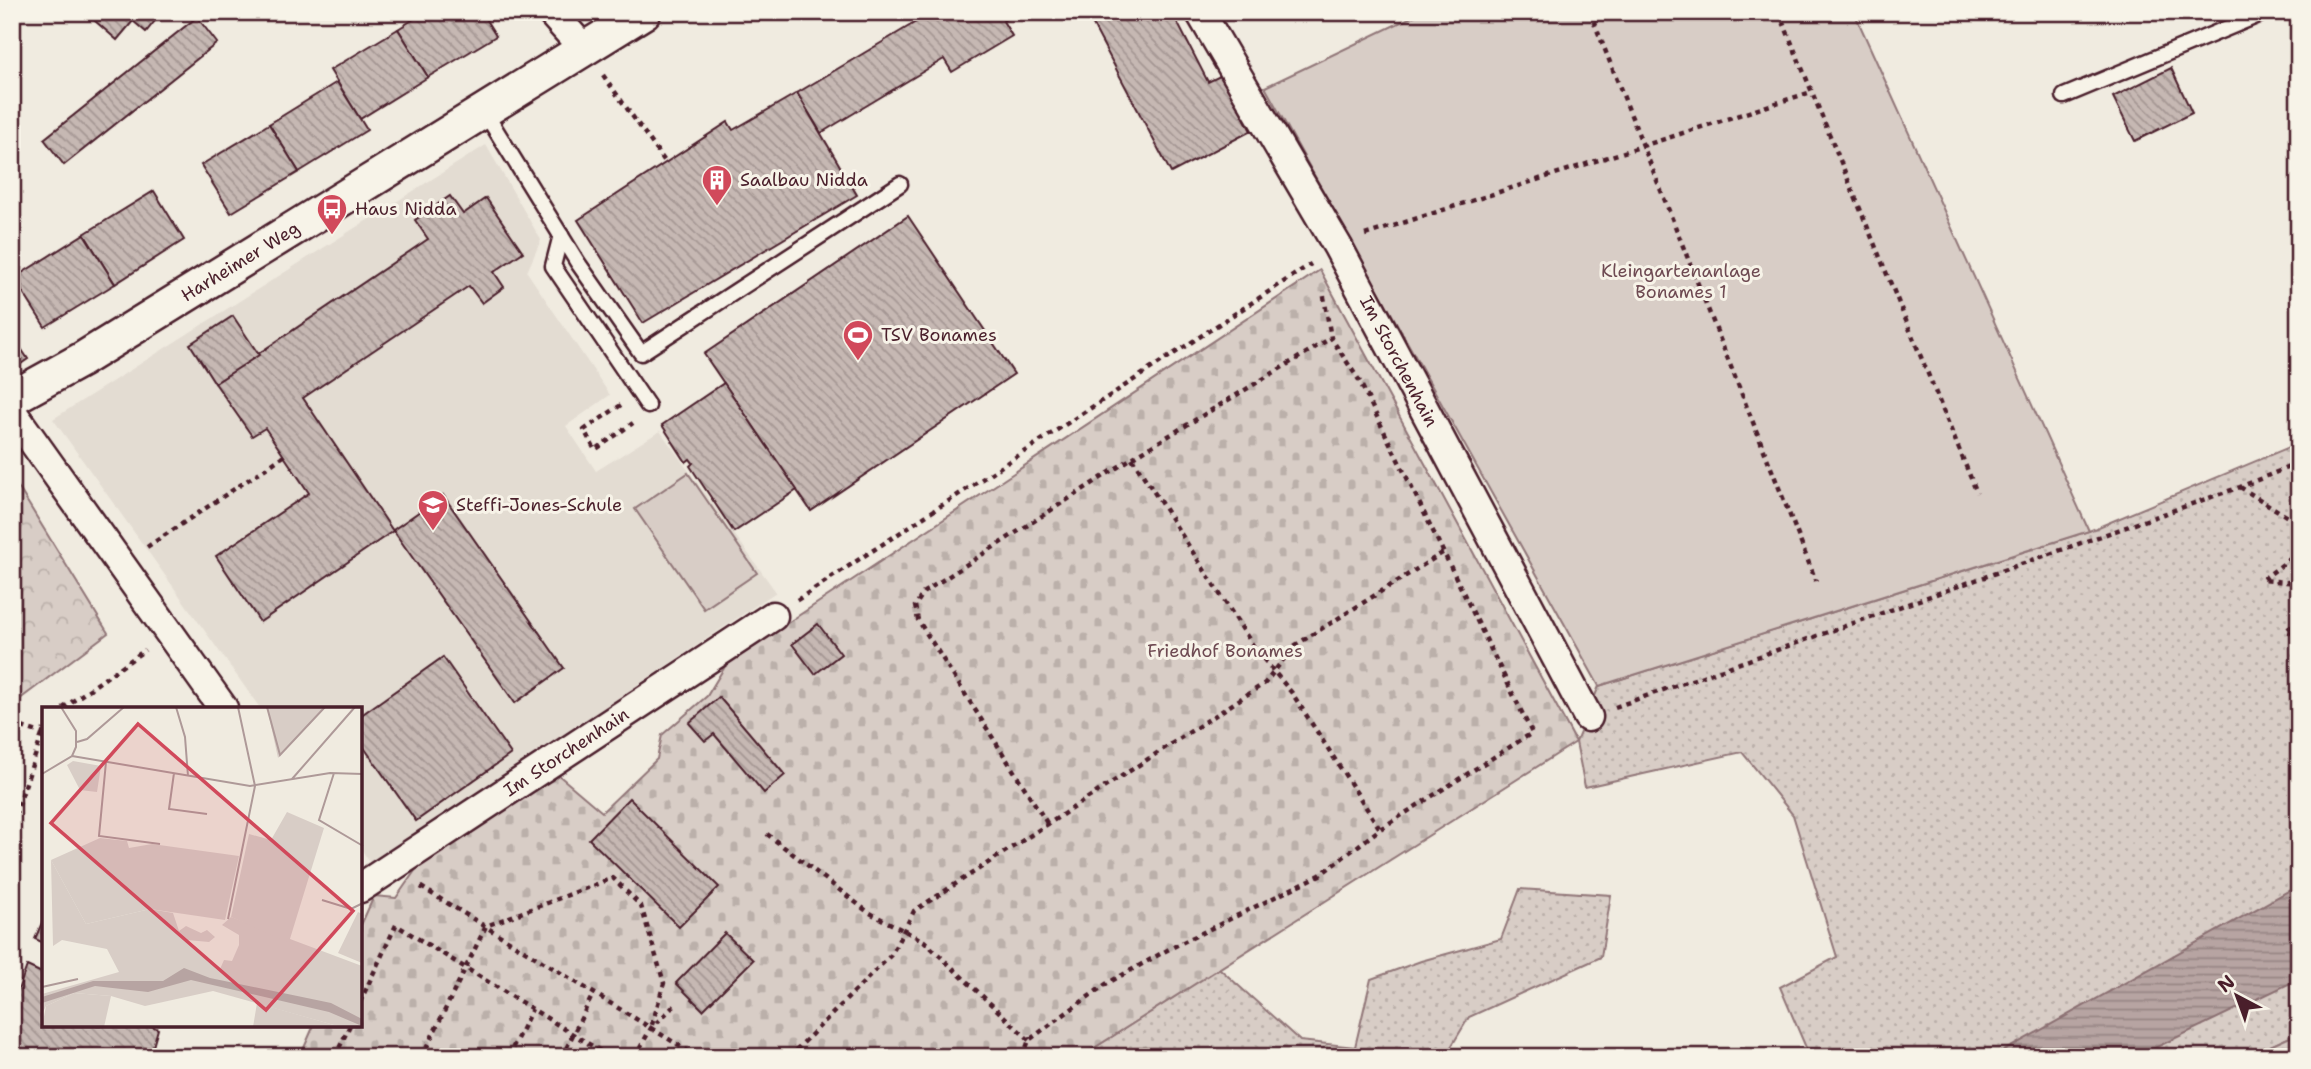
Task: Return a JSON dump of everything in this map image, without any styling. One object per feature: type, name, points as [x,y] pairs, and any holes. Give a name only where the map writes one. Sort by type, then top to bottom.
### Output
[{"type":"street","points":[[551,12],[584,49]]},
{"type":"street","name":"Harheimer Weg","points":[[12,398],[81,360],[644,12]]},
{"type":"street","name":"Im Storchenhain","points":[[1200,12],[1338,247],[1588,717]]},
{"type":"street","points":[[12,412],[222,707]]},
{"type":"street","name":"Im Storchenhain","points":[[362,887],[773,616]]},
{"type":"lane","points":[[2064,96],[2266,12]]},
{"type":"lane","points":[[484,111],[561,234],[641,353],[900,184]]},
{"type":"lane","points":[[561,234],[553,267],[648,406]]},
{"type":"path","points":[[1590,12],[1816,581]]},
{"type":"path","points":[[1779,12],[1977,493]]},
{"type":"path","points":[[584,49],[666,163]]},
{"type":"path","points":[[773,616],[1338,247],[1811,92]]},
{"type":"path","points":[[1023,1057],[1029,1040],[1106,984],[1171,948],[1320,875],[1380,829],[1532,733],[1359,380],[1331,338],[1323,291],[1338,247]]},
{"type":"path","points":[[1047,823],[918,620],[915,606],[924,592],[1132,458],[1331,338]]},
{"type":"path","points":[[614,411],[584,430],[595,450],[624,430]]},
{"type":"path","points":[[120,565],[284,456]]},
{"type":"path","points":[[1132,458],[1256,650],[1292,693],[1380,829]]},
{"type":"path","points":[[1588,717],[2240,487],[2299,463]]},
{"type":"path","points":[[2240,487],[2299,524]]},
{"type":"path","points":[[789,1057],[891,955],[915,911],[1265,683],[1294,646],[1444,552]]},
{"type":"path","points":[[2299,552],[2262,580],[2299,583]]},
{"type":"path","points":[[2299,619],[2286,631],[2299,635]]},
{"type":"path","points":[[66,707],[168,633]]},
{"type":"path","points":[[12,724],[42,732]]},
{"type":"path","points":[[12,825],[42,735]]},
{"type":"path","points":[[767,834],[868,912],[923,941],[1029,1040]]},
{"type":"path","points":[[422,1057],[486,926],[613,877],[641,906],[664,983],[651,1028],[635,1057]]},
{"type":"path","points":[[419,885],[698,1057]]},
{"type":"path","points":[[362,998],[396,925],[610,1057]]},
{"type":"path","points":[[562,1057],[594,992]]},
{"type":"path","points":[[651,1028],[677,1003]]},
{"type":"path","points":[[508,1057],[532,1009]]},
{"type":"path","points":[[335,1057],[349,1027]]},
{"type":"path","points":[[2289,1057],[2299,1048]]},
{"type":"shaded area","name":"Steffi-Jones-Schule","points":[[486,145],[541,240],[527,272],[610,395],[566,426],[596,471],[660,431],[776,592],[371,864],[362,850],[362,707],[259,707],[53,419]]},
{"type":"shaded area","points":[[2299,885],[2299,979],[2136,1057],[1993,1057]]},
{"type":"green space","name":"Kleingartenanlage Bonames 1","points":[[1422,12],[1854,12],[2089,531],[1599,686],[1265,87]]},
{"type":"green space","name":"Friedhof Bonames","points":[[1320,270],[1576,742],[1080,1057],[300,1057],[313,1027],[362,1027],[362,923],[374,896],[396,898],[419,865],[556,773],[602,812],[657,759],[662,735],[707,696],[727,663]]},
{"type":"green space","points":[[2299,443],[2299,1033],[2246,1057],[1810,1057],[1780,987],[1837,957],[1793,815],[1742,752],[1585,787],[1576,742],[1599,686],[2089,531]]},
{"type":"green space","points":[[688,473],[757,573],[704,609],[635,509]]},
{"type":"green space","points":[[12,477],[108,633],[12,705]]},
{"type":"green space","points":[[1520,889],[1611,895],[1601,957],[1469,1017],[1445,1057],[1080,1057],[1219,968],[1300,1041],[1355,1047],[1371,979],[1421,961],[1501,939]]},
{"type":"green space","points":[[2299,1033],[2299,1057],[2246,1057]]},
{"type":"building","points":[[100,12],[162,12],[146,32],[133,21],[117,40],[94,20]]},
{"type":"building","points":[[425,12],[481,12],[496,36],[428,77],[398,29]]},
{"type":"building","points":[[910,12],[1019,12],[1003,21],[1012,36],[952,72],[944,59],[821,133],[797,93],[916,22]]},
{"type":"building","points":[[1086,12],[1172,12],[1208,82],[1222,75],[1251,131],[1171,173]]},
{"type":"building","points":[[197,17],[217,43],[64,165],[44,139]]},
{"type":"building","points":[[398,29],[428,77],[360,119],[330,70]]},
{"type":"building","points":[[2171,68],[2192,113],[2135,141],[2113,97]]},
{"type":"building","points":[[337,82],[367,130],[299,172],[269,124]]},
{"type":"building","name":"Saalbau Nidda","points":[[797,93],[857,195],[643,323],[578,220],[728,122],[733,130]]},
{"type":"building","points":[[269,124],[299,172],[231,213],[201,165]]},
{"type":"building","points":[[154,191],[184,240],[115,284],[84,234]]},
{"type":"building","points":[[450,196],[463,214],[486,198],[523,252],[494,272],[504,287],[482,303],[469,286],[303,398],[393,531],[260,622],[216,556],[309,493],[265,428],[252,436],[215,383],[428,239],[415,220]]},
{"type":"building","name":"TSV Bonames","points":[[908,216],[1014,374],[811,511],[704,354]]},
{"type":"building","points":[[84,234],[115,284],[45,327],[14,278]]},
{"type":"building","points":[[233,316],[259,355],[215,383],[190,344]]},
{"type":"building","points":[[12,335],[28,359],[12,370]]},
{"type":"building","points":[[724,383],[797,490],[734,532],[690,466],[693,463],[690,459],[686,462],[662,425]]},
{"type":"building","points":[[443,495],[564,668],[515,703],[393,530]]},
{"type":"building","points":[[818,624],[841,654],[815,674],[792,644]]},
{"type":"building","points":[[443,657],[511,754],[416,821],[362,745],[362,715]]},
{"type":"building","points":[[719,697],[785,775],[764,793],[714,734],[705,741],[689,723]]},
{"type":"building","points":[[629,798],[719,887],[679,927],[589,839]]},
{"type":"building","points":[[42,923],[42,942],[35,939]]},
{"type":"building","points":[[725,933],[753,960],[703,1010],[676,983]]},
{"type":"building","points":[[27,966],[42,973],[42,1027],[158,1029],[150,1057],[14,1057],[17,1041],[12,1038],[12,1006]]},
{"type":"place","name":"Saalbau Nidda","points":[[717,207]]},
{"type":"place","name":"Haus Nidda","points":[[332,236]]},
{"type":"place","name":"TSV Bonames","points":[[858,362]]},
{"type":"place","name":"Steffi-Jones-Schule","points":[[433,532]]}]
